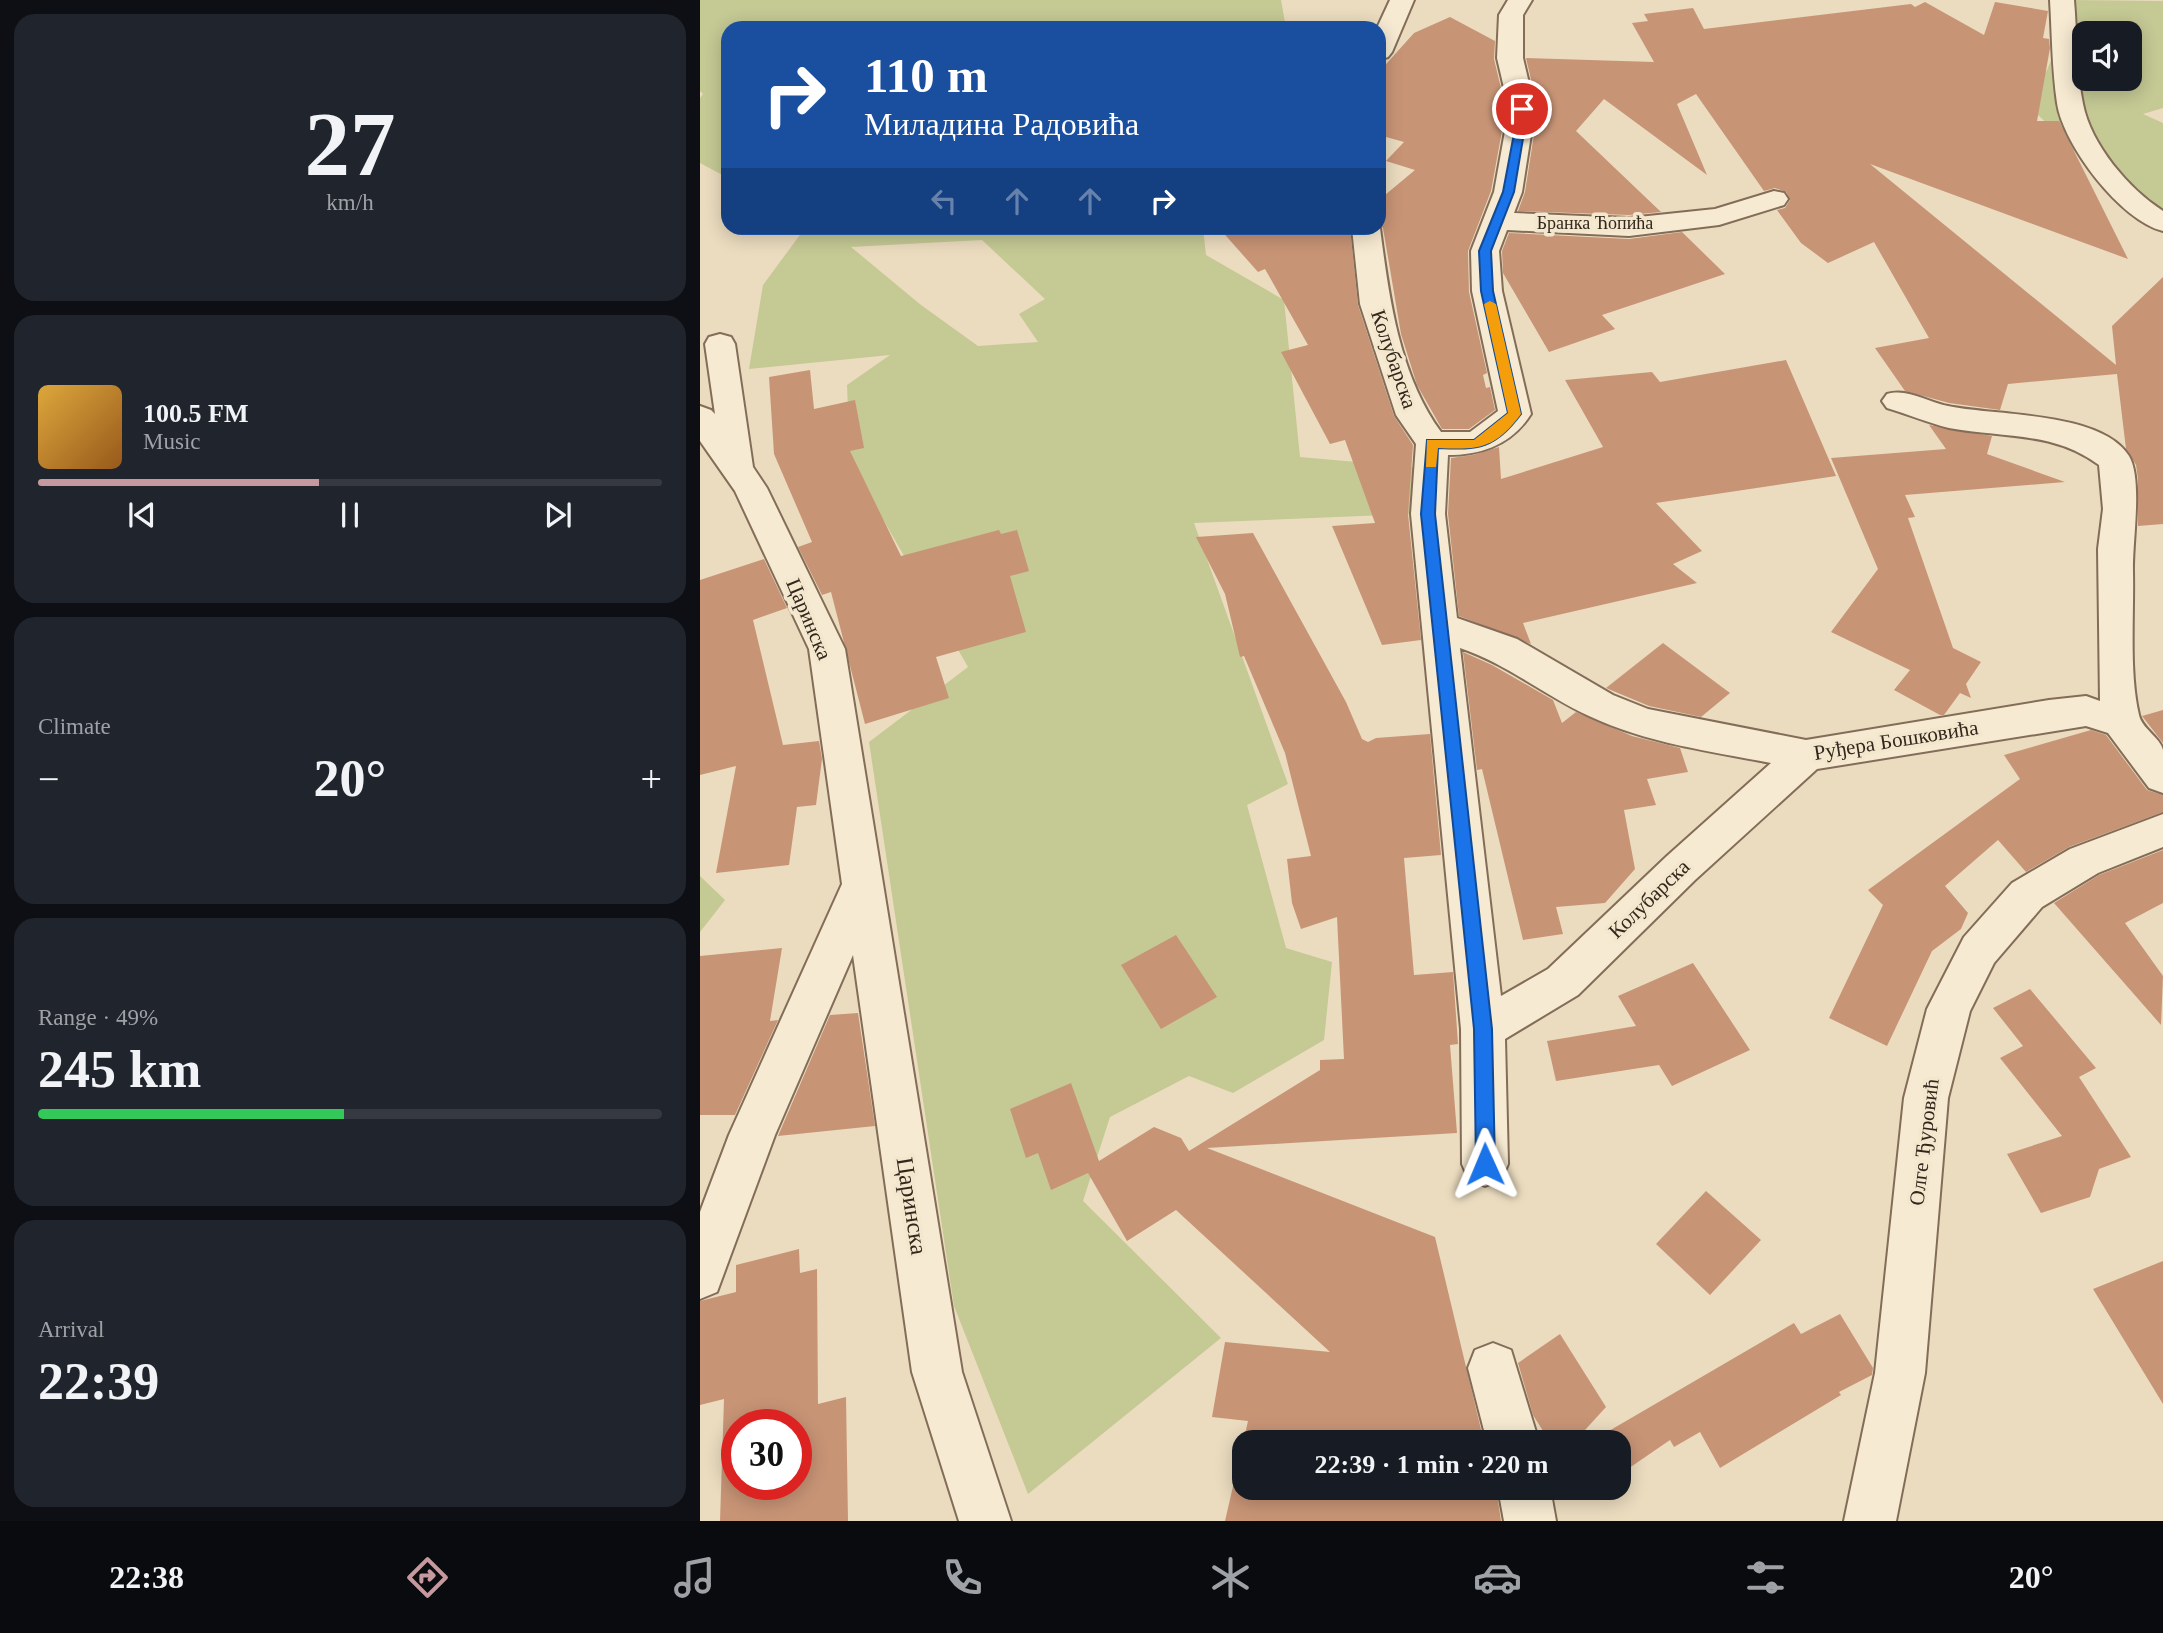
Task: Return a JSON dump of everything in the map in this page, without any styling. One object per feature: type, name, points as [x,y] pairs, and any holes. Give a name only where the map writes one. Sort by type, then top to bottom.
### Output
[{"type":"street","points":[[1386,36],[1402,0]]},
{"type":"street","points":[[1485,1164],[1483,1029],[1428,514],[1432,443],[1476,445],[1491,436],[1514,414],[1487,291],[1485,251],[1508,192],[1522,109],[1510,58],[1511,15],[1520,0]]},
{"type":"street","points":[[2062,0],[2070,105],[2086,144],[2132,203],[2163,223]]},
{"type":"street","name":"Бранка Ћопића","points":[[1496,221],[1629,227],[1718,217],[1774,198]]},
{"type":"street","name":"Колубарска","points":[[1367,235],[1375,304],[1395,372],[1412,415],[1432,443]]},
{"type":"street","points":[[720,344],[739,473]]},
{"type":"street","points":[[1898,401],[1954,418],[2009,421],[2062,430],[2101,449],[2115,460],[2120,509],[2115,549],[2117,680],[2121,722],[2163,778]]},
{"type":"street","name":"Царинска","points":[[700,417],[750,488],[827,649],[937,1372],[985,1521]]},
{"type":"street","name":"Руђера Бошковића","points":[[1442,627],[1504,649],[1600,705],[1643,723],[1806,755],[2049,715],[2086,712],[2121,722]]},
{"type":"street","name":"Колубарска","points":[[1483,1029],[1563,982],[1681,868],[1806,755]]},
{"type":"street","name":"Олге Ђуровић","points":[[1870,1521],[1900,1373],[1926,1098],[1949,1009],[1979,950],[2027,895],[2084,861],[2163,830]]},
{"type":"street","points":[[700,1275],[752,1135],[863,884]]},
{"type":"street","points":[[1493,1368],[1510,1430]]},
{"type":"street","points":[[1526,1500],[1530,1521]]},
{"type":"green space","points":[[700,0],[1281,0],[1285,21],[721,21],[721,174],[700,163],[700,98],[703,94],[700,91]]},
{"type":"green space","points":[[2070,0],[2163,1],[2163,108],[2143,114],[2163,123],[2163,231],[2090,166],[2025,102],[2047,70],[2073,9]]},
{"type":"green space","points":[[800,235],[1204,235],[1206,255],[1284,300],[1300,457],[1413,467],[1410,514],[1194,523],[1288,784],[1247,805],[1286,948],[1332,962],[1324,1040],[1233,1093],[1189,1076],[1110,1117],[1083,1201],[1221,1338],[1028,1494],[954,1306],[869,742],[968,667],[850,462],[847,385],[890,355],[749,369],[763,285]],"holes":[[[982,240],[1045,299],[1019,314],[1038,342],[978,346],[921,305],[851,247]]]},
{"type":"green space","points":[[700,876],[725,900],[700,932]]},
{"type":"building","points":[[1925,2],[1984,35],[1995,2],[2048,11],[2043,38],[2049,39],[2050,48],[2037,121],[2059,121],[2128,259],[1870,164],[2116,365],[2112,326],[2163,277],[2163,524],[2138,526],[2138,479],[2136,465],[2126,449],[2117,374],[2008,384],[2000,410],[1949,403],[1905,391],[1875,348],[1929,338],[1874,242],[1828,263],[1801,243],[1777,210],[1785,208],[1790,200],[1786,192],[1775,188],[1764,191],[1696,94],[1677,104],[1707,175],[1604,99],[1576,131],[1661,212],[1629,215],[1518,211],[1525,192],[1538,109],[1526,58],[1654,62],[1632,23],[1648,21],[1644,14],[1693,8],[1704,29],[1911,4],[1915,7]]},
{"type":"building","points":[[1450,17],[1495,41],[1494,59],[1506,109],[1491,191],[1468,251],[1469,292],[1487,373],[1483,375],[1486,388],[1490,387],[1495,410],[1469,429],[1442,429],[1417,385],[1401,334],[1384,235],[1386,194],[1415,170],[1386,161],[1404,142],[1386,137],[1386,64],[1414,33]]},
{"type":"building","points":[[1682,232],[1725,274],[1602,315],[1615,329],[1549,352],[1503,273],[1502,251],[1509,233],[1629,239]]},
{"type":"building","points":[[1225,235],[1351,235],[1358,305],[1394,416],[1413,445],[1408,514],[1421,640],[1382,645],[1332,526],[1375,523],[1345,440],[1330,444],[1281,352],[1308,345],[1265,269],[1258,272]]},
{"type":"building","points":[[1786,360],[1836,476],[1656,503],[1702,551],[1673,564],[1697,583],[1523,623],[1531,644],[1459,616],[1448,514],[1451,458],[1499,447],[1501,479],[1603,447],[1565,380],[1652,372],[1660,382]]},
{"type":"building","points":[[810,370],[814,409],[855,400],[864,448],[850,451],[901,556],[999,530],[1001,534],[1017,530],[1029,571],[1010,576],[1026,632],[936,657],[949,698],[865,724],[831,592],[822,595],[798,547],[812,542],[774,454],[769,377]]},
{"type":"building","points":[[1929,425],[1992,436],[1987,454],[2065,482],[1905,495],[1915,517],[1908,518],[1953,648],[1981,662],[1966,684],[1971,698],[1960,693],[1944,715],[1894,690],[1910,670],[1831,632],[1878,569],[1831,458],[1946,449]]},
{"type":"building","points":[[1253,533],[1346,702],[1362,739],[1368,742],[1376,738],[1430,734],[1441,855],[1404,858],[1414,975],[1453,972],[1458,1044],[1450,1045],[1457,1133],[1207,1148],[1435,1237],[1481,1430],[1246,1430],[1248,1421],[1212,1417],[1225,1342],[1330,1352],[1176,1210],[1127,1241],[1088,1173],[1051,1190],[1038,1153],[1026,1158],[1010,1109],[1071,1083],[1099,1161],[1154,1127],[1181,1138],[1189,1151],[1320,1070],[1320,1060],[1344,1059],[1337,917],[1301,929],[1292,903],[1287,859],[1311,856],[1285,753],[1244,656],[1240,657],[1225,594],[1196,537]]},
{"type":"building","points":[[764,559],[787,608],[753,620],[783,745],[819,741],[822,759],[816,805],[797,807],[789,865],[716,873],[736,766],[700,775],[700,580]]},
{"type":"building","points":[[1663,643],[1730,693],[1701,717],[1649,706],[1606,688]]},
{"type":"building","points":[[1463,652],[1492,665],[1553,700],[1562,723],[1576,712],[1632,736],[1680,748],[1688,772],[1647,779],[1656,805],[1624,810],[1635,869],[1605,903],[1556,907],[1563,934],[1523,940],[1482,769],[1477,770]]},
{"type":"building","points":[[2163,710],[2163,743],[2142,716]]},
{"type":"building","points":[[2091,730],[2106,735],[2147,790],[2163,795],[2163,812],[2069,847],[2026,872],[1998,840],[1945,886],[1968,913],[1961,929],[1932,951],[1887,1046],[1829,1018],[1883,905],[1868,890],[2020,779],[2004,755]]},
{"type":"building","points":[[2163,850],[2163,903],[2125,923],[2163,976],[2161,1025],[2054,903],[2099,875]]},
{"type":"building","points":[[1176,935],[1217,997],[1161,1029],[1121,965]]},
{"type":"building","points":[[782,948],[770,1021],[778,1020],[735,1115],[700,1115],[700,956]]},
{"type":"building","points":[[1693,963],[1750,1050],[1672,1086],[1659,1065],[1556,1081],[1547,1041],[1636,1026],[1618,996]]},
{"type":"building","points":[[2030,989],[2096,1068],[2079,1077],[2131,1157],[2099,1169],[2090,1197],[2041,1213],[2007,1154],[2062,1136],[2000,1058],[2023,1046],[1993,1008]]},
{"type":"building","points":[[858,1013],[875,1126],[778,1136],[830,1015]]},
{"type":"building","points":[[1706,1191],[1761,1240],[1710,1295],[1656,1244]]},
{"type":"building","points":[[799,1249],[800,1273],[817,1269],[818,1404],[846,1397],[848,1521],[720,1521],[721,1490],[721,1500],[812,1500],[812,1409],[724,1409],[724,1399],[700,1405],[700,1301],[736,1292],[736,1265]]},
{"type":"building","points":[[2163,1261],[2163,1404],[2093,1289]]},
{"type":"building","points":[[1840,1314],[1873,1368],[1872,1375],[1839,1392],[1841,1395],[1720,1468],[1700,1432],[1674,1447],[1670,1440],[1631,1467],[1631,1430],[1611,1430],[1794,1323],[1801,1334]]},
{"type":"building","points":[[1560,1334],[1606,1407],[1585,1430],[1542,1430],[1533,1415],[1518,1363]]},
{"type":"building","points":[[1232,1491],[1232,1500],[1498,1500],[1501,1521],[1225,1521]]},
{"type":"slow traffic","points":[[1431,463],[1432,443],[1476,445],[1491,436],[1514,414],[1490,304]]},
{"type":"route","points":[[1485,1164],[1483,1029],[1428,514],[1432,443],[1476,445],[1491,436],[1514,414],[1487,291],[1485,251],[1508,192],[1522,109]]}]
